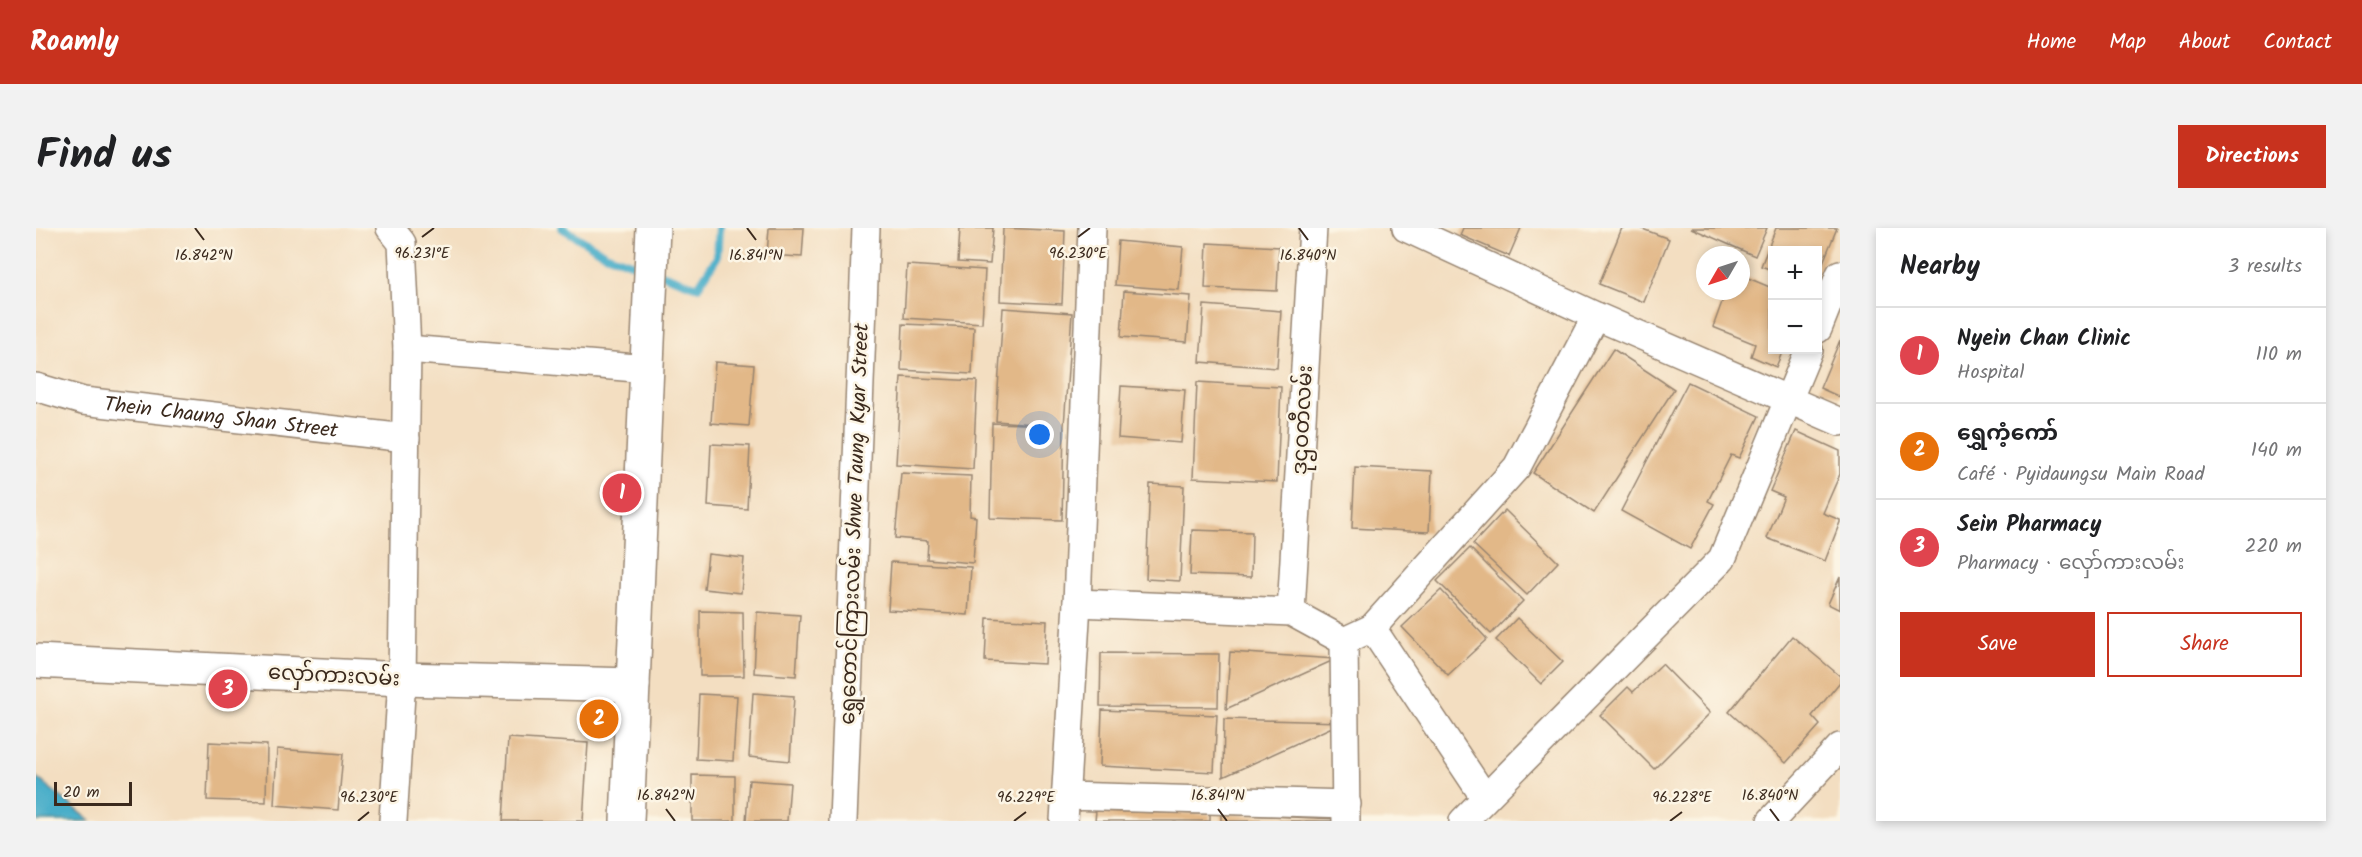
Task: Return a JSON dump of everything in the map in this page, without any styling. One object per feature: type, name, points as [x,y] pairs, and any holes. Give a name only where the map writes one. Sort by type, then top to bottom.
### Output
[{"type":"main road","points":[[627,821],[653,228]]},
{"type":"main road","name":"လှော်ကားလမ်း","points":[[36,661],[402,679],[633,685]]},
{"type":"street","points":[[390,228],[396,232],[402,243],[407,349],[402,679],[393,821]]},
{"type":"street","name":"ရွှေတောင်ကြားလမ်း Shwe Taung Kyar Street","points":[[843,821],[866,228]]},
{"type":"street","points":[[1092,228],[1077,603],[1065,808],[1346,812],[1344,641]]},
{"type":"street","name":"ဒုဌဝတီလမ်း","points":[[1290,612],[1312,228]]},
{"type":"street","points":[[1406,228],[1596,316],[1840,422]]},
{"type":"street","points":[[1822,319],[1840,274]]},
{"type":"street","points":[[1344,641],[1372,628],[1517,467],[1596,316]]},
{"type":"street","points":[[407,349],[648,369]]},
{"type":"street","points":[[1463,821],[1722,559],[1807,354]]},
{"type":"street","name":"Thein Chaung Shan Street","points":[[36,387],[83,401],[406,438]]},
{"type":"street","points":[[1077,603],[1290,612],[1344,641]]},
{"type":"street","points":[[1372,628],[1485,798]]},
{"type":"street","points":[[1771,821],[1840,747]]},
{"type":"water","points":[[36,777],[91,821],[36,821]]},
{"type":"building","points":[[769,228],[804,228],[802,257],[767,255]]},
{"type":"building","points":[[960,228],[993,228],[990,264],[958,262]]},
{"type":"building","points":[[1003,228],[1065,231],[1062,304],[1000,301]]},
{"type":"building","points":[[1463,228],[1521,228],[1509,256],[1460,235]]},
{"type":"building","points":[[1622,228],[1640,228],[1669,239],[1644,302],[1599,284]]},
{"type":"building","points":[[1691,228],[1767,228],[1755,256],[1750,254],[1750,246],[1732,246]]},
{"type":"building","points":[[1776,228],[1837,228],[1822,265],[1822,246],[1769,246]]},
{"type":"building","points":[[1118,241],[1183,247],[1179,290],[1115,285]]},
{"type":"building","points":[[1207,243],[1279,247],[1277,291],[1205,288]]},
{"type":"building","points":[[1768,248],[1768,269],[1761,266]]},
{"type":"building","points":[[907,265],[985,270],[982,323],[904,318]]},
{"type":"building","points":[[1750,279],[1768,286],[1768,354],[1781,354],[1776,367],[1751,356],[1755,344],[1713,327],[1723,300],[1750,300]]},
{"type":"building","points":[[1124,291],[1191,296],[1187,342],[1121,337]]},
{"type":"building","points":[[1204,305],[1281,311],[1277,368],[1200,362]]},
{"type":"building","points":[[1003,308],[1072,313],[1064,426],[1062,520],[990,518],[992,423],[1048,425],[996,421]]},
{"type":"building","points":[[903,324],[974,327],[972,374],[901,370]]},
{"type":"building","points":[[1840,340],[1840,397],[1820,388]]},
{"type":"building","points":[[1613,349],[1674,389],[1594,513],[1533,473]]},
{"type":"building","points":[[715,362],[754,365],[749,426],[711,423]]},
{"type":"building","points":[[901,377],[977,381],[973,469],[896,464]]},
{"type":"building","points":[[1197,382],[1281,387],[1277,482],[1193,478]]},
{"type":"building","points":[[1688,382],[1759,416],[1739,458],[1731,455],[1708,501],[1714,504],[1690,549],[1621,511]]},
{"type":"building","points":[[1121,386],[1185,390],[1181,443],[1118,438]]},
{"type":"building","points":[[1796,431],[1840,451],[1840,474],[1823,513],[1840,522],[1825,561],[1767,538],[1784,497],[1770,491]]},
{"type":"building","points":[[711,444],[750,446],[747,509],[708,506]]},
{"type":"building","points":[[1355,467],[1432,471],[1429,532],[1352,528]]},
{"type":"building","points":[[901,473],[971,476],[970,516],[976,517],[973,563],[927,559],[928,541],[895,538]]},
{"type":"building","points":[[1150,484],[1184,486],[1180,581],[1146,579]]},
{"type":"building","points":[[1505,510],[1558,562],[1527,595],[1473,544]]},
{"type":"building","points":[[1192,530],[1252,532],[1251,577],[1190,575]]},
{"type":"building","points":[[1470,548],[1523,601],[1491,634],[1437,581]]},
{"type":"building","points":[[708,554],[744,558],[741,593],[704,589]]},
{"type":"building","points":[[891,562],[971,567],[968,615],[888,610]]},
{"type":"building","points":[[1840,577],[1840,610],[1828,604]]},
{"type":"building","points":[[1441,590],[1487,639],[1448,675],[1402,627]]},
{"type":"building","points":[[700,611],[743,612],[744,676],[700,676]]},
{"type":"building","points":[[757,612],[800,615],[796,676],[754,673]]},
{"type":"building","points":[[987,618],[1047,621],[1045,664],[985,661]]},
{"type":"building","points":[[1517,618],[1563,662],[1541,684],[1496,640]]},
{"type":"building","points":[[1792,636],[1840,676],[1840,682],[1812,716],[1820,725],[1786,763],[1729,712]]},
{"type":"building","points":[[1230,652],[1336,659],[1226,709]]},
{"type":"building","points":[[1101,653],[1219,654],[1218,707],[1100,706]]},
{"type":"building","points":[[1662,664],[1710,713],[1654,769],[1600,715],[1628,687],[1633,692]]},
{"type":"building","points":[[753,693],[794,696],[790,761],[749,757]]},
{"type":"building","points":[[699,694],[737,696],[733,761],[696,759]]},
{"type":"building","points":[[1102,710],[1217,715],[1214,772],[1100,766]]},
{"type":"building","points":[[1224,719],[1343,722],[1223,777]]},
{"type":"building","points":[[508,738],[588,743],[583,821],[503,821]]},
{"type":"building","points":[[209,742],[267,745],[266,802],[207,800]]},
{"type":"building","points":[[277,749],[343,754],[338,810],[274,805]]},
{"type":"building","points":[[692,775],[735,776],[735,821],[692,821]]},
{"type":"building","points":[[749,780],[790,783],[787,821],[746,821]]},
{"type":"building","points":[[1096,811],[1210,814],[1210,821],[1095,821]]},
{"type":"building","points":[[1221,814],[1338,819],[1338,821],[1221,821]]},
{"type":"waterway","points":[[562,228],[605,254],[645,268]]},
{"type":"waterway","points":[[659,273],[698,287],[717,257],[719,228]]},
{"type":"place","name":"Nyein Chan Clinic","points":[[622,493]]},
{"type":"place","name":"Sein Pharmacy","points":[[228,689]]},
{"type":"place","name":"ရွှေကံ့ကော်","points":[[599,719]]}]
